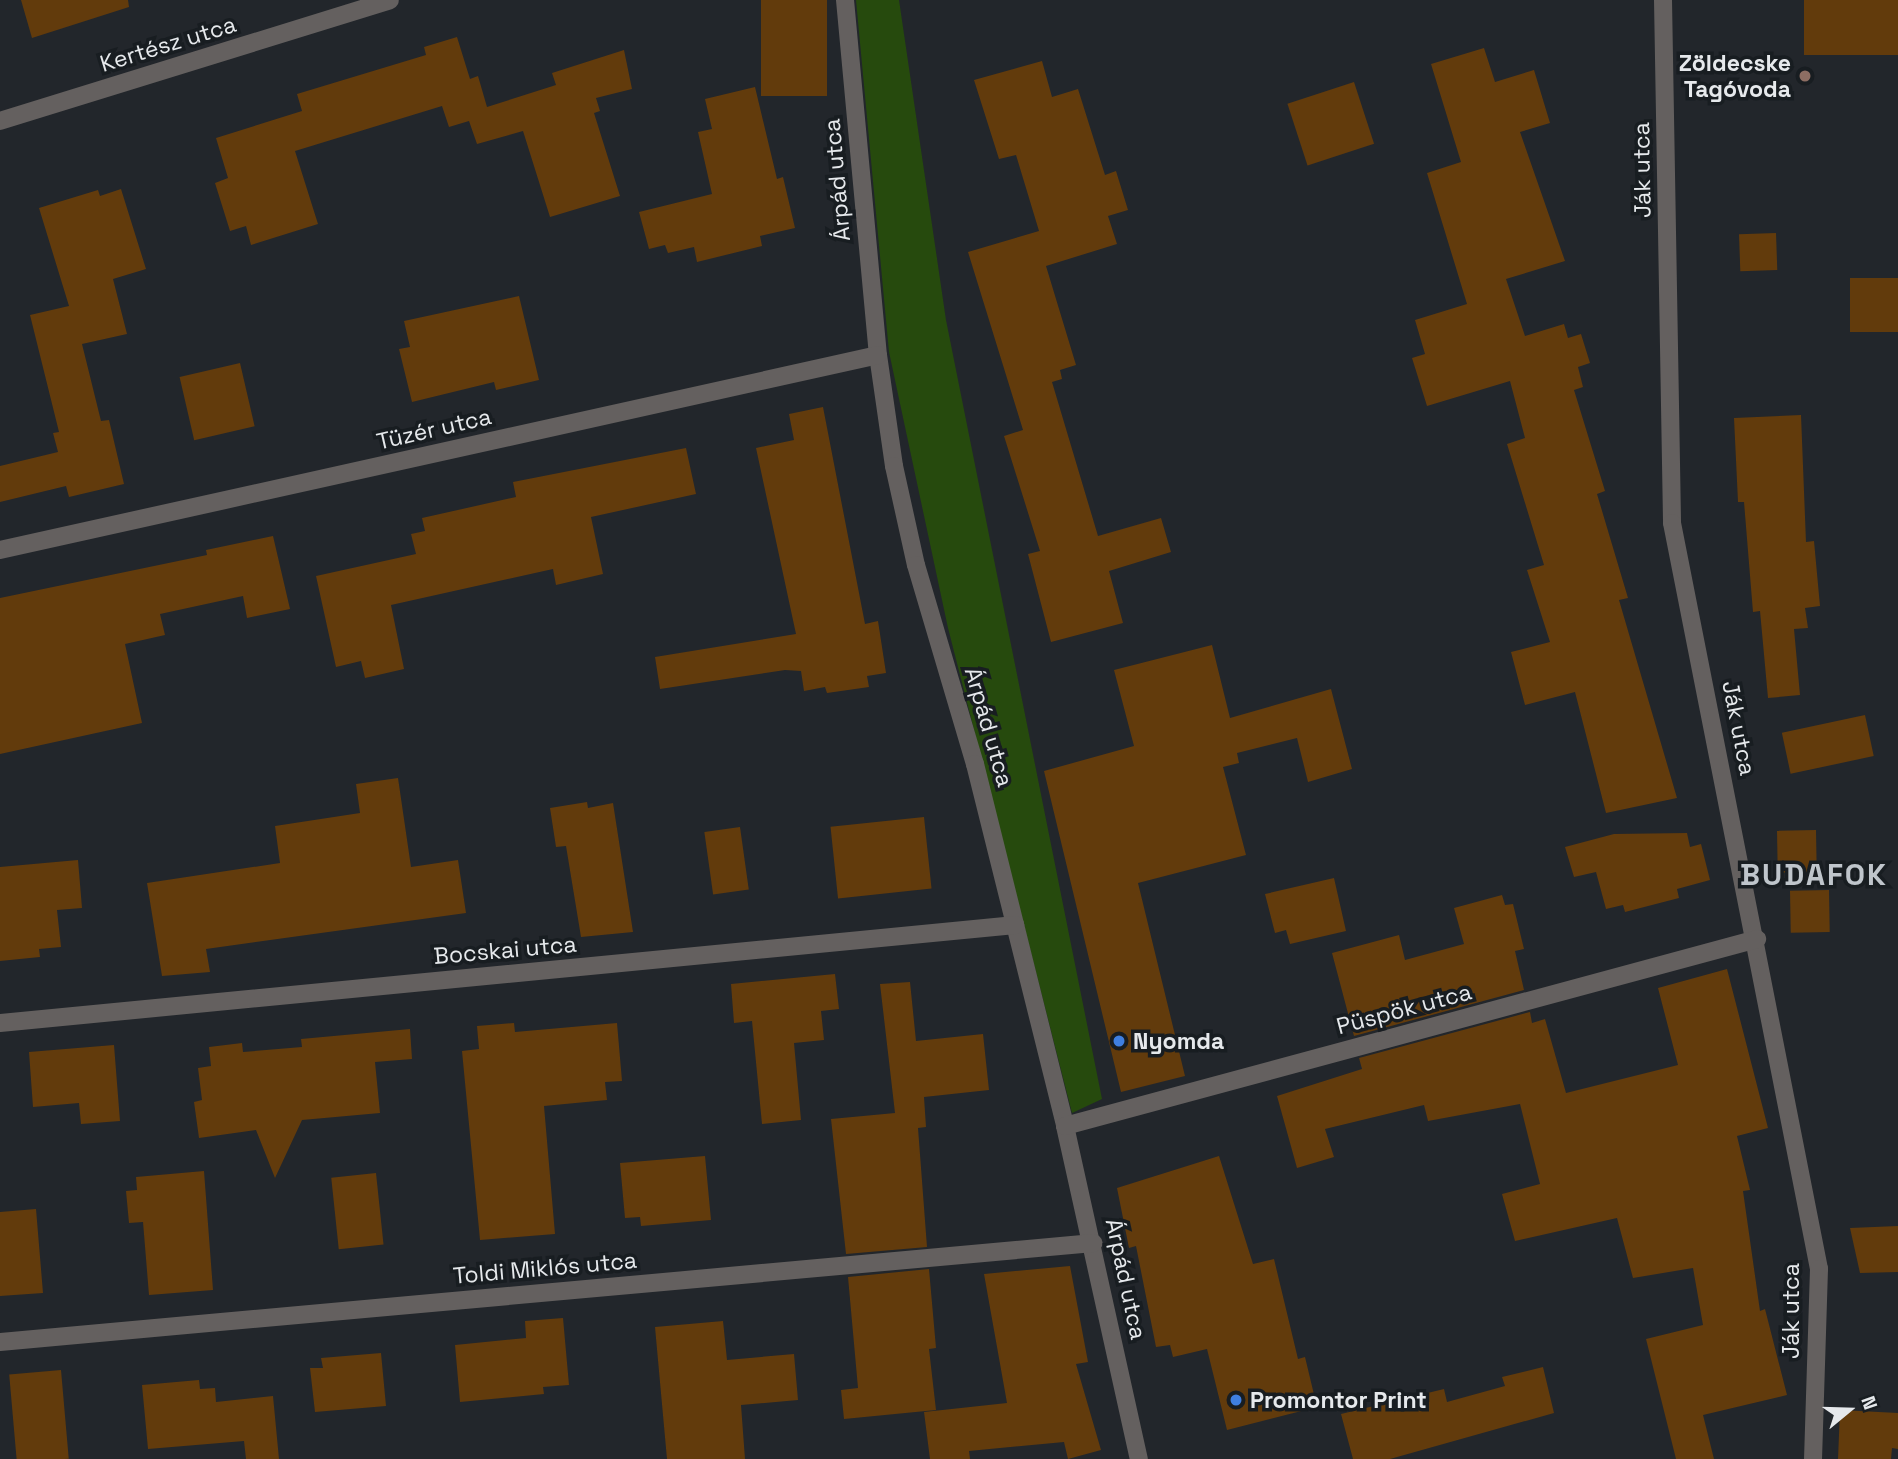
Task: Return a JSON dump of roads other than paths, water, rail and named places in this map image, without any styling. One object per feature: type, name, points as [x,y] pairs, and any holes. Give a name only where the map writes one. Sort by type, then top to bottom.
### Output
[{"type":"street","name":"Kertész utca","points":[[0,121],[390,0]]},
{"type":"street","name":"Árpád utca","points":[[845,0],[878,355],[894,466],[916,565],[975,764],[1094,1243],[1139,1459]]},
{"type":"street","name":"Ják utca","points":[[1663,0],[1672,523],[1757,939],[1819,1269],[1813,1459]]},
{"type":"street","name":"Tüzér utca","points":[[0,550],[878,355]]},
{"type":"street","name":"Bocskai utca","points":[[0,1023],[1015,926]]},
{"type":"street","name":"Püspök utca","points":[[1065,1126],[1757,939]]},
{"type":"street","name":"Toldi Miklós utca","points":[[0,1342],[1094,1243]]},
{"type":"place","name":"Zöldecske Tagóvoda","points":[[1805,76]]},
{"type":"place","name":"Nyomda","points":[[1119,1041]]},
{"type":"place","name":"Promontor Print","points":[[1236,1400]]},
{"type":"district","name":"BUDAFOK","points":[[1814,875]]}]
